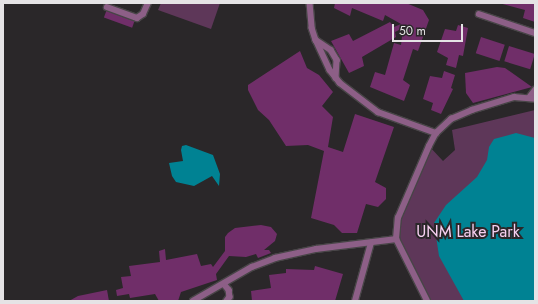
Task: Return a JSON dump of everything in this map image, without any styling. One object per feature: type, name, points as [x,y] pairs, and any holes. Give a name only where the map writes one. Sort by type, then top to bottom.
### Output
[{"type":"lane","points":[[107,7],[137,18],[144,14],[148,3]]},
{"type":"lane","points":[[310,3],[312,28],[316,40],[336,78],[352,95],[378,112],[436,133]]},
{"type":"lane","points":[[479,14],[535,33]]},
{"type":"lane","points":[[316,40],[331,50],[337,60],[336,78]]},
{"type":"lane","points":[[427,301],[396,239],[398,218],[410,185],[436,133],[451,119],[472,110],[514,97],[532,99],[535,90]]},
{"type":"lane","points":[[193,301],[252,267],[275,258],[316,249],[396,239]]},
{"type":"lane","points":[[355,301],[371,243]]},
{"type":"lane","points":[[224,284],[229,290],[230,297],[227,301]]},
{"type":"green space","points":[[161,3],[220,3],[211,29],[158,10]]},
{"type":"green space","name":"UNM Lake Park","points":[[535,110],[535,301],[427,301],[396,239],[409,194],[429,146],[443,161],[455,150],[452,130]]},
{"type":"water","name":"UNM Lake Park","points":[[516,133],[535,138],[535,301],[464,301],[439,256],[434,223],[446,205],[477,177],[487,160],[489,147],[494,139]]},
{"type":"water","points":[[186,145],[213,155],[220,174],[219,186],[212,176],[194,186],[176,182],[172,176],[169,163],[183,161],[181,150],[182,146]]},
{"type":"building","points":[[335,3],[406,3],[423,10],[429,20],[418,51],[413,49],[403,80],[410,85],[404,101],[370,87],[375,72],[385,75],[394,43],[401,45],[403,28],[395,32],[396,37],[362,57],[364,66],[349,73],[331,41],[349,34],[353,41],[390,22],[394,27],[401,24],[385,15],[383,21],[352,8],[350,16],[334,8]]},
{"type":"building","points":[[499,3],[535,3],[535,22],[523,18],[525,10]]},
{"type":"building","points":[[107,9],[135,19],[132,28],[104,17]]},
{"type":"building","points":[[458,25],[468,28],[463,56],[459,55],[456,68],[446,65],[448,58],[437,52],[445,29],[456,31]]},
{"type":"building","points":[[481,37],[505,45],[500,61],[476,53]]},
{"type":"building","points":[[509,46],[535,54],[530,69],[504,61]]},
{"type":"building","points":[[300,51],[307,68],[319,75],[333,92],[322,106],[333,117],[328,147],[343,152],[355,114],[394,127],[375,182],[386,188],[386,199],[378,207],[366,204],[357,233],[342,233],[334,225],[311,218],[324,151],[308,145],[286,146],[269,120],[258,110],[248,90],[248,85]]},
{"type":"building","points":[[497,67],[505,68],[532,87],[473,103],[466,93],[465,73]]},
{"type":"building","points":[[444,71],[455,75],[451,88],[453,89],[441,114],[431,110],[433,103],[423,99],[430,76],[442,78]]},
{"type":"building","points":[[261,225],[271,227],[277,234],[275,241],[264,250],[269,250],[271,253],[258,258],[256,254],[246,257],[229,256],[216,274],[217,280],[181,292],[178,301],[159,301],[155,294],[130,298],[129,294],[117,296],[116,290],[123,288],[121,277],[131,276],[129,266],[160,262],[159,251],[165,249],[166,260],[197,254],[201,266],[211,264],[213,267],[225,251],[225,237],[228,233],[235,228]]},
{"type":"building","points":[[315,266],[343,274],[335,301],[252,301],[251,291],[271,288],[269,275],[286,273],[286,269],[314,270]]},
{"type":"building","points":[[107,290],[109,301],[69,301],[78,296]]}]
